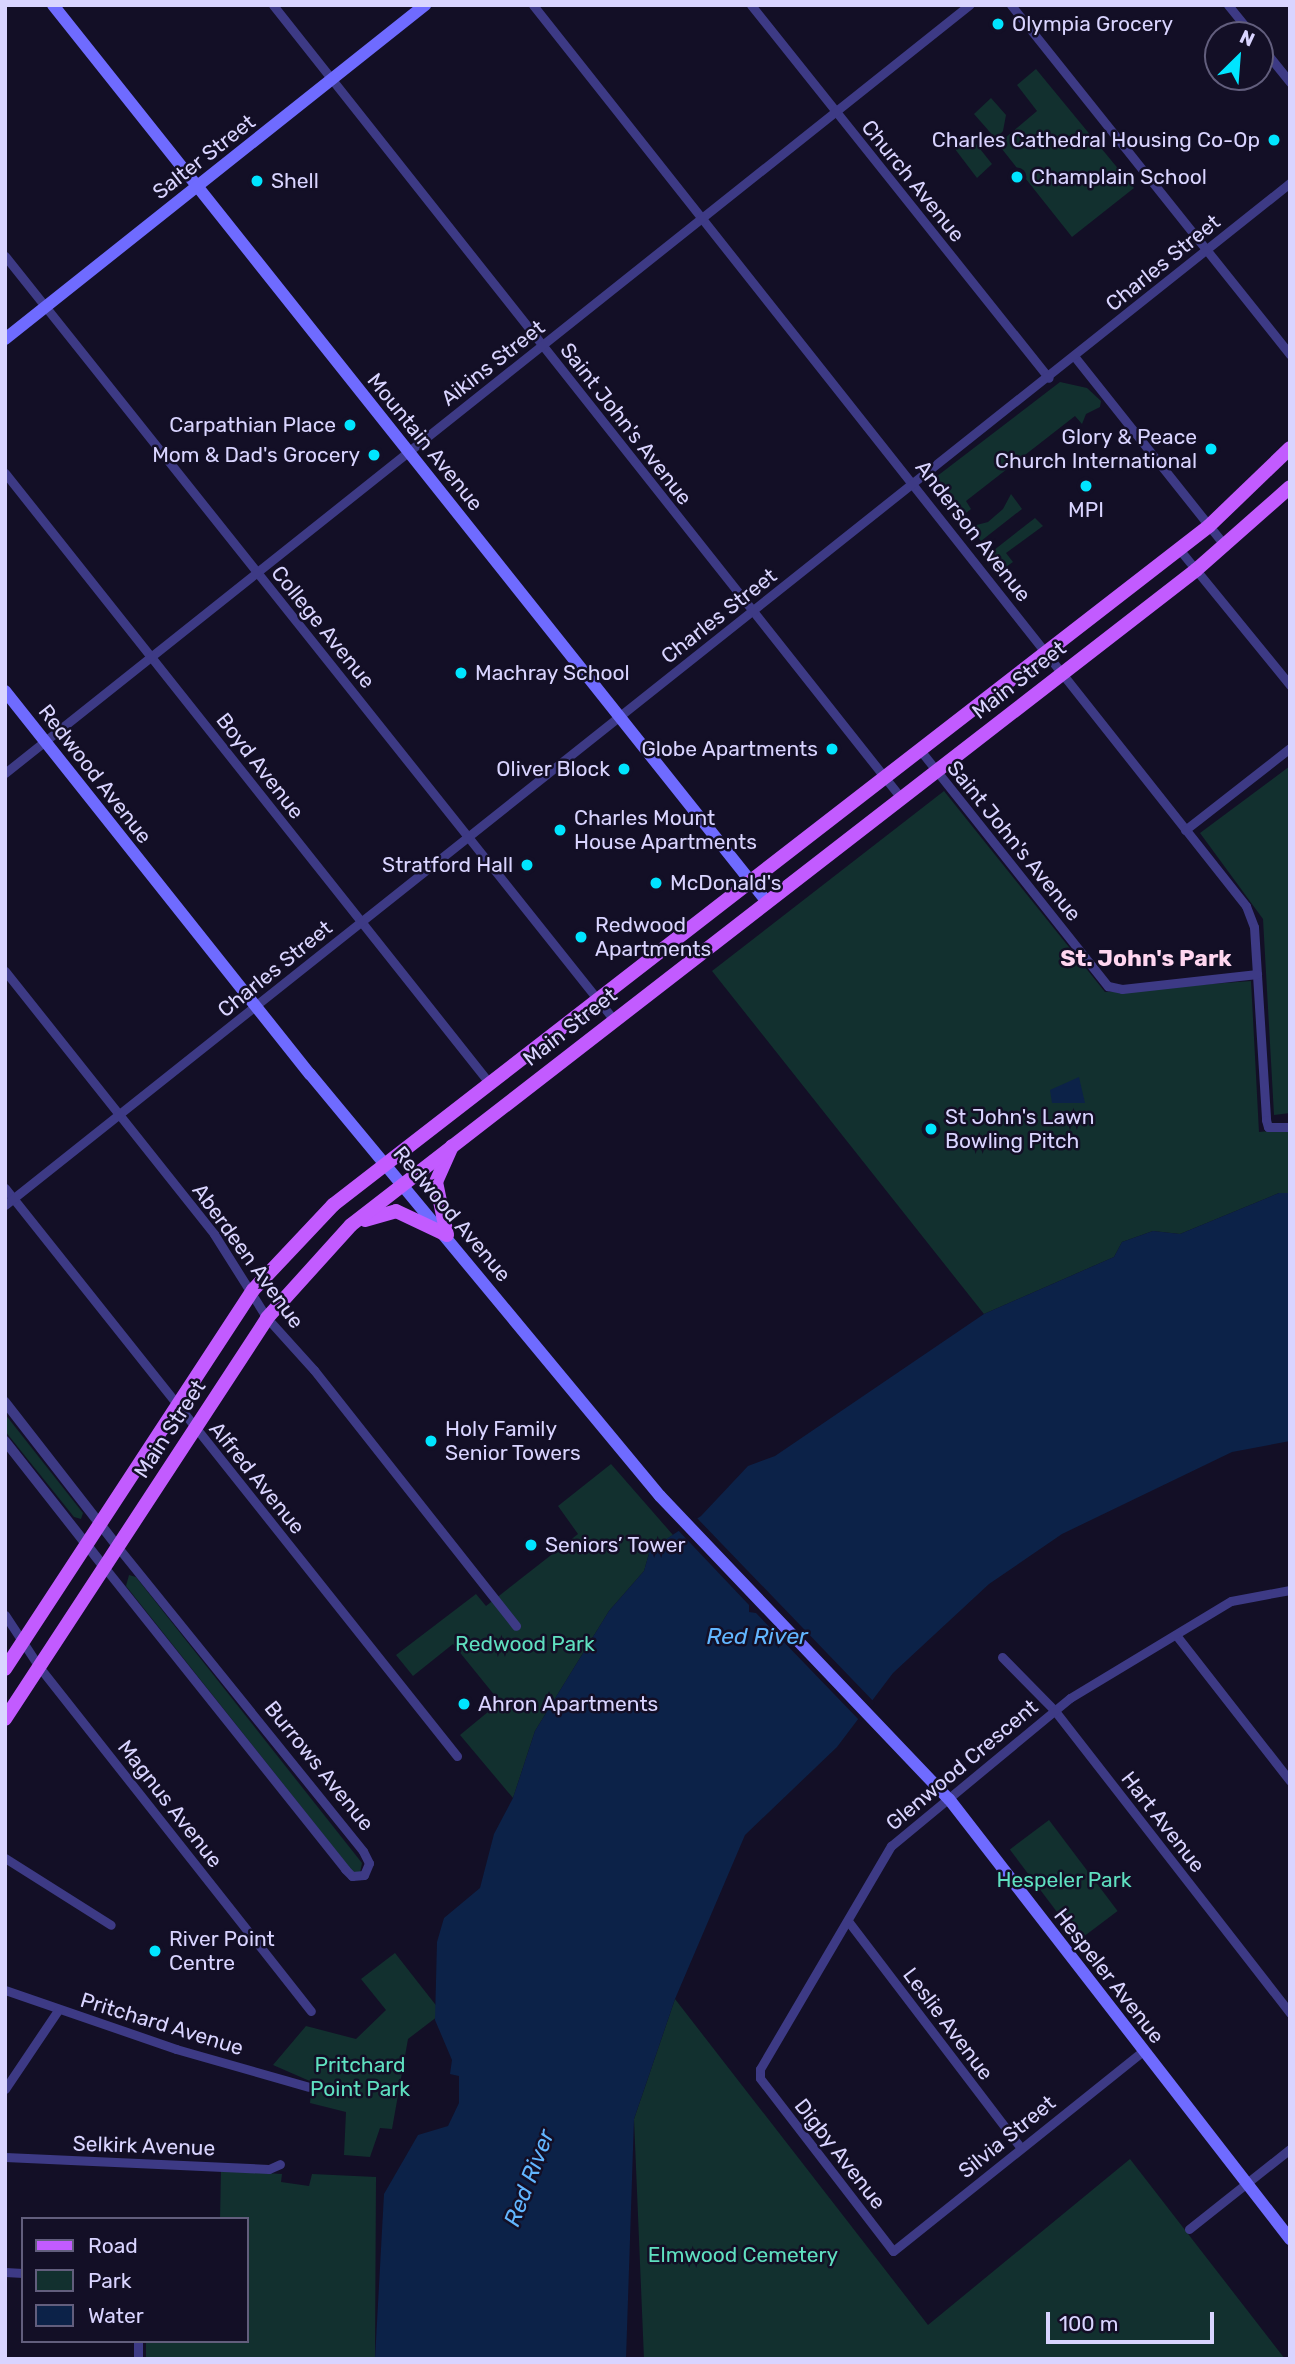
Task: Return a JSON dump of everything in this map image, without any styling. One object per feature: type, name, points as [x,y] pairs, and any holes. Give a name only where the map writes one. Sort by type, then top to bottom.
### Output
[{"type":"main road","name":"Mountain Avenue","points":[[53,5],[766,902]]},
{"type":"main road","name":"Salter Street","points":[[5,339],[425,5]]},
{"type":"main road","name":"Main Street","points":[[5,1669],[253,1290],[333,1205],[487,1080],[596,1000],[1209,526],[1290,448]]},
{"type":"main road","name":"Main Street","points":[[5,1719],[267,1318],[351,1225],[454,1141],[1196,570],[1290,487]]},
{"type":"main road","name":"Redwood Avenue","points":[[5,691],[255,1007],[447,1235],[660,1496],[894,1740]]},
{"type":"main road","points":[[447,1235],[436,1182],[454,1141]]},
{"type":"main road","points":[[351,1225],[396,1211],[447,1235]]},
{"type":"main road","name":"Hespeler Avenue","points":[[894,1740],[949,1799],[1290,2239]]},
{"type":"street","name":"Saint John's Avenue","points":[[272,5],[901,798]]},
{"type":"street","name":"Anderson Avenue","points":[[533,5],[1246,906],[1254,927],[1268,1127],[1290,1127]]},
{"type":"street","name":"Church Avenue","points":[[751,5],[1049,379]]},
{"type":"street","name":"Aikins Street","points":[[5,774],[970,5]]},
{"type":"street","points":[[1012,5],[1290,354]]},
{"type":"street","points":[[1228,5],[1241,21]]},
{"type":"street","points":[[1274,62],[1290,82]]},
{"type":"street","name":"Charles Street","points":[[9,1202],[1049,379],[1290,183]]},
{"type":"street","name":"College Avenue","points":[[5,256],[614,1020]]},
{"type":"street","points":[[1074,356],[1225,546]]},
{"type":"street","name":"Boyd Avenue","points":[[5,473],[487,1080]]},
{"type":"street","points":[[1179,549],[1290,685]]},
{"type":"street","points":[[1185,830],[1290,748]]},
{"type":"street","name":"Saint John's Avenue","points":[[920,750],[1108,986],[1122,989],[1257,974]]},
{"type":"street","name":"Aberdeen Avenue","points":[[5,971],[120,1114],[253,1290],[267,1318],[314,1370],[516,1626]]},
{"type":"street","name":"Alfred Avenue","points":[[5,1188],[9,1202],[457,1756]]},
{"type":"street","name":"Burrows Avenue","points":[[5,1402],[363,1852],[369,1863],[364,1875],[352,1877],[345,1870],[5,1441]]},
{"type":"street","name":"Glenwood Crescent","points":[[760,2078],[760,2069],[891,1846],[1055,1711],[1231,1601],[1290,1590]]},
{"type":"street","name":"Magnus Avenue","points":[[5,1615],[25,1640],[40,1668],[311,2011]]},
{"type":"street","points":[[1176,1636],[1290,1781]]},
{"type":"street","name":"Hart Avenue","points":[[1002,1657],[1055,1711],[1290,2013]]},
{"type":"street","points":[[5,1858],[111,1925]]},
{"type":"street","name":"Leslie Avenue","points":[[848,1921],[1021,2148]]},
{"type":"street","name":"Pritchard Avenue","points":[[5,1990],[58,2010],[309,2087]]},
{"type":"street","points":[[5,2089],[58,2010]]},
{"type":"street","name":"Silvia Street","points":[[893,2251],[1143,2051]]},
{"type":"street","name":"Digby Avenue","points":[[760,2078],[893,2251]]},
{"type":"street","points":[[1189,2229],[1290,2149]]},
{"type":"street","name":"Selkirk Avenue","points":[[5,2157],[269,2168],[280,2164]]},
{"type":"green space","points":[[1036,69],[1134,188],[1072,237],[998,144],[1037,111],[1017,85]]},
{"type":"green space","points":[[991,98],[1006,115],[1003,131],[996,139],[974,114]]},
{"type":"green space","points":[[965,140],[973,140],[992,164],[977,178],[955,149]]},
{"type":"green space","points":[[1060,382],[1087,388],[1101,401],[1100,407],[1086,414],[1082,424],[1075,416],[966,501],[971,509],[961,517],[932,480]]},
{"type":"green space","points":[[1011,494],[1022,509],[981,541],[969,527],[988,522],[1003,509]]},
{"type":"green space","points":[[1035,518],[1043,526],[1006,553],[1013,562],[1003,569],[989,554]]},
{"type":"green space","points":[[1290,766],[1290,1113],[1274,1115],[1263,919],[1200,833]]},
{"type":"green space","points":[[944,791],[1105,992],[1251,981],[1259,1132],[1290,1129],[1290,1193],[1279,1193],[1180,1234],[1153,1231],[1122,1242],[1114,1257],[984,1314],[712,971]]},
{"type":"green space","points":[[5,1414],[83,1513],[81,1519],[74,1517],[5,1431]]},
{"type":"green space","name":"Redwood Park","points":[[611,1464],[673,1535],[650,1550],[644,1571],[609,1611],[535,1731],[513,1798],[460,1735],[500,1702],[453,1644],[413,1676],[396,1655],[476,1594],[486,1606],[578,1534],[558,1506]]},
{"type":"green space","points":[[129,1575],[136,1577],[362,1863],[360,1873],[353,1872],[126,1586]]},
{"type":"green space","name":"Hespeler Park","points":[[1049,1820],[1118,1911],[1078,1941],[1010,1849]]},
{"type":"green space","name":"Pritchard Point Park","points":[[395,1953],[442,2013],[408,2039],[392,2129],[380,2128],[370,2157],[344,2155],[346,2112],[310,2103],[312,2082],[273,2065],[306,2026],[356,2039],[386,2010],[361,1979]]},
{"type":"green space","name":"Elmwood Cemetery","points":[[675,1999],[928,2325],[1130,2159],[1285,2359],[644,2359],[634,2119]]},
{"type":"green space","points":[[221,2170],[282,2174],[281,2182],[309,2186],[312,2174],[376,2177],[375,2359],[146,2359],[146,2343],[248,2343],[248,2217],[220,2217]]},
{"type":"water","points":[[1079,1077],[1085,1103],[1052,1103],[1050,1090]]},
{"type":"water","name":"Red River","points":[[1279,1193],[1290,1193],[1290,1441],[1232,1452],[1062,1534],[989,1584],[893,1673],[837,1747],[745,1835],[675,1999],[634,2119],[626,2359],[375,2359],[384,2194],[418,2135],[448,2126],[459,2103],[459,2076],[450,2074],[452,2060],[435,2020],[437,1942],[444,1918],[480,1888],[494,1834],[513,1798],[535,1731],[609,1611],[644,1571],[650,1550],[701,1516],[748,1466],[775,1456],[984,1314],[1114,1257],[1122,1242],[1153,1231],[1180,1234]]},
{"type":"pier","points":[[695,1516],[875,1703],[861,1722],[756,1613],[749,1612],[749,1605],[676,1528]]},
{"type":"place","name":"Olympia Grocery","points":[[998,24]]},
{"type":"place","name":"Charles Cathedral Housing Co-Op","points":[[1274,140]]},
{"type":"place","name":"Champlain School","points":[[1017,177]]},
{"type":"place","name":"Shell","points":[[257,181]]},
{"type":"place","name":"Carpathian Place","points":[[350,425]]},
{"type":"place","name":"Glory & Peace Church International","points":[[1211,449]]},
{"type":"place","name":"Mom & Dad's Grocery","points":[[374,455]]},
{"type":"place","name":"MPI","points":[[1086,486]]},
{"type":"place","name":"Machray School","points":[[461,673]]},
{"type":"place","name":"Globe Apartments","points":[[832,749]]},
{"type":"place","name":"Oliver Block","points":[[624,769]]},
{"type":"place","name":"Charles Mount House Apartments","points":[[560,830]]},
{"type":"place","name":"Stratford Hall","points":[[527,865]]},
{"type":"place","name":"McDonald's","points":[[656,883]]},
{"type":"place","name":"Redwood Apartments","points":[[581,937]]},
{"type":"place","name":"St John's Lawn Bowling Pitch","points":[[931,1129]]},
{"type":"place","name":"Holy Family Senior Towers","points":[[431,1441]]},
{"type":"place","name":"Seniors’ Tower","points":[[531,1545]]},
{"type":"place","name":"Ahron Apartments","points":[[464,1704]]},
{"type":"place","name":"River Point Centre","points":[[155,1951]]},
{"type":"district","name":"St. John's Park","points":[[1146,958]]}]
